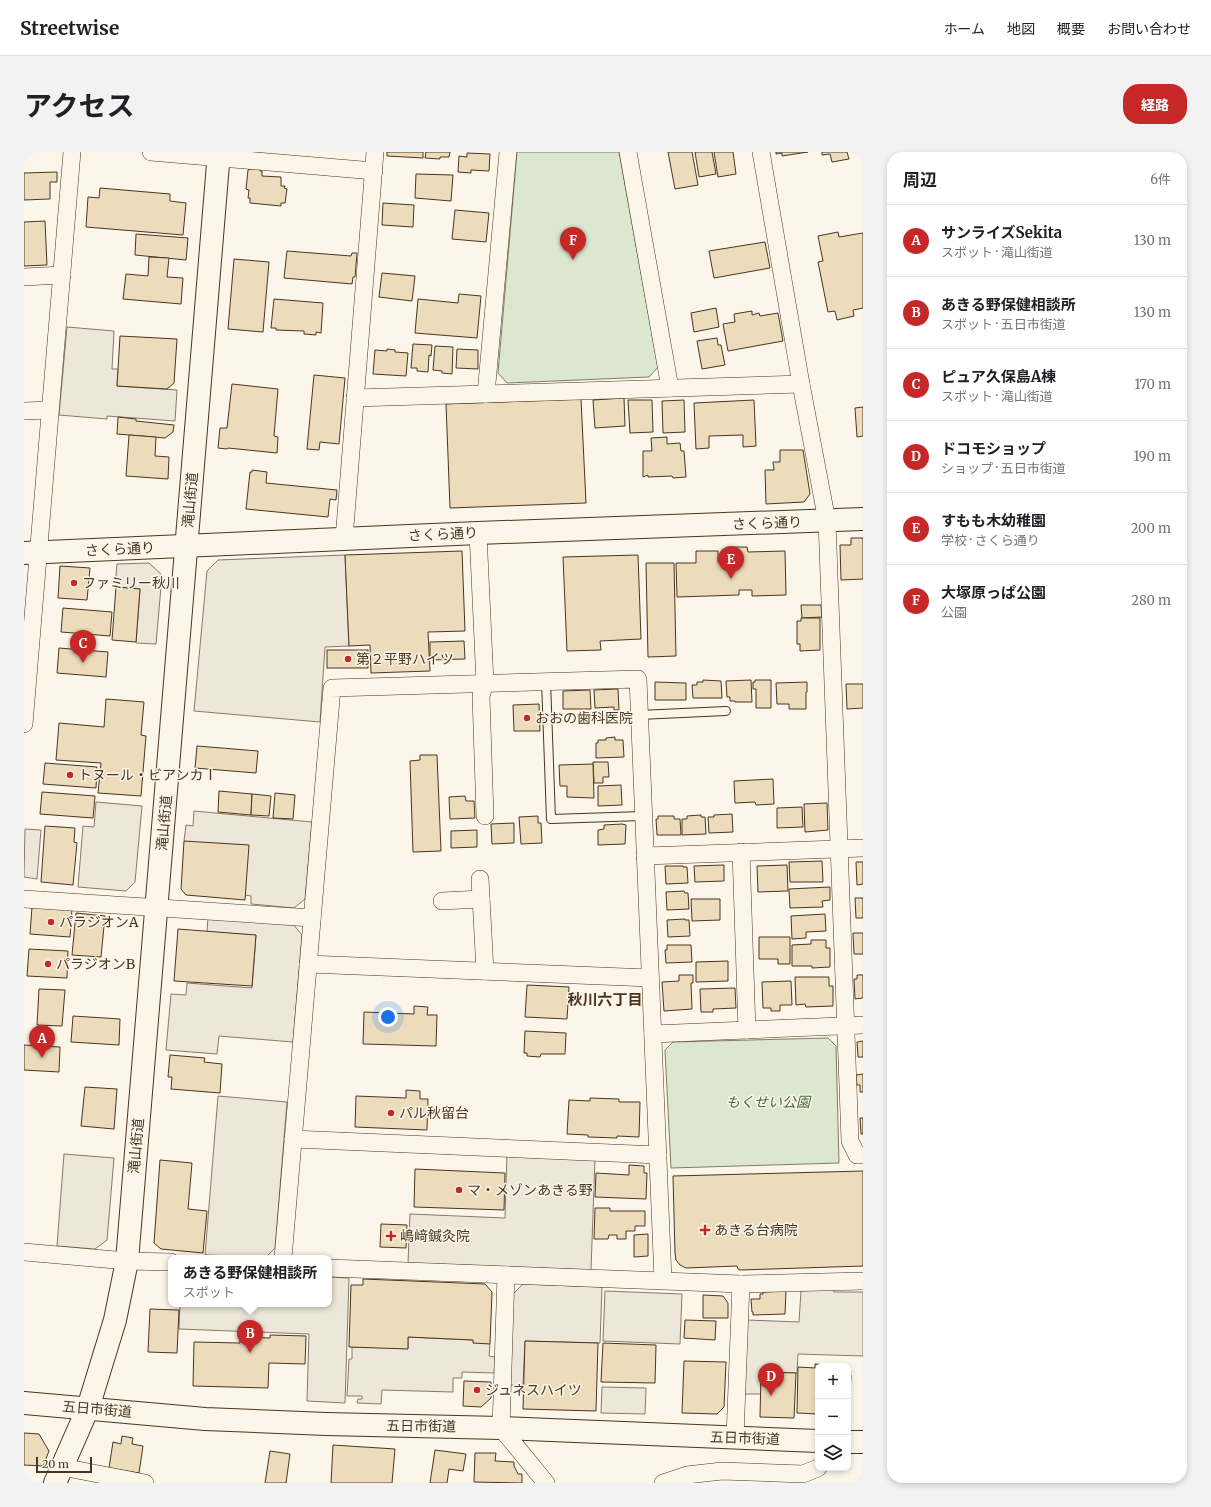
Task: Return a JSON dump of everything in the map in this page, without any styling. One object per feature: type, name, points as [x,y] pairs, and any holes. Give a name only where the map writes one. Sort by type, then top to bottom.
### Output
[{"type":"main road","name":"滝山街道","points":[[59,1475],[88,1408],[115,1320],[126,1261],[157,908],[219,155]]},
{"type":"main road","name":"さくら通り","points":[[31,553],[478,533],[863,519]]},
{"type":"main road","name":"五日市街道","points":[[24,1403],[205,1419],[326,1424],[501,1428],[815,1441]]},
{"type":"main road","points":[[851,1442],[863,1442]]},
{"type":"street","points":[[24,724],[31,553],[50,410],[72,152]]},
{"type":"street","points":[[151,152],[219,155],[374,171]]},
{"type":"street","points":[[344,539],[375,152]]},
{"type":"street","points":[[486,394],[508,152]]},
{"type":"street","points":[[628,152],[670,388]]},
{"type":"street","points":[[761,152],[801,384],[827,521],[850,1141],[857,1155],[863,1155]]},
{"type":"street","points":[[24,277],[62,275]]},
{"type":"street","points":[[355,398],[801,384]]},
{"type":"street","points":[[24,411],[50,410]]},
{"type":"street","points":[[478,533],[485,683],[481,696],[485,816]]},
{"type":"street","points":[[283,1255],[332,688],[638,679],[663,1280]]},
{"type":"street","points":[[645,856],[863,848]]},
{"type":"street","points":[[741,852],[747,1030]]},
{"type":"street","points":[[480,879],[485,971]]},
{"type":"street","points":[[24,899],[312,918]]},
{"type":"street","points":[[442,901],[481,899]]},
{"type":"street","points":[[308,964],[650,978]]},
{"type":"street","points":[[652,1034],[863,1025]]},
{"type":"street","points":[[293,1139],[658,1155]]},
{"type":"street","points":[[24,1252],[126,1261],[168,1262]]},
{"type":"street","points":[[332,1268],[741,1284],[863,1281]]},
{"type":"street","points":[[506,1275],[501,1428],[546,1483]]},
{"type":"street","points":[[735,1437],[741,1284]]},
{"type":"street","points":[[663,1483],[687,1475],[722,1471],[766,1478],[803,1474],[815,1469]]},
{"type":"street","points":[[59,1475],[146,1483]]},
{"type":"lane","points":[[546,682],[551,819],[643,816]]},
{"type":"lane","points":[[639,715],[726,711]]},
{"type":"green space","points":[[517,152],[619,152],[658,367],[649,377],[507,383],[498,373]]},
{"type":"green space","name":"もくせい公園","points":[[828,1038],[836,1046],[839,1163],[671,1168],[665,1050],[673,1042]]},
{"type":"shaded area","points":[[67,327],[114,331],[112,369],[118,369],[117,386],[177,390],[175,421],[107,416],[107,419],[59,415]]},
{"type":"shaded area","points":[[345,555],[349,646],[325,647],[320,722],[194,711],[207,571],[218,560]]},
{"type":"shaded area","points":[[149,563],[162,575],[156,644],[136,643],[140,589],[115,587],[117,564]]},
{"type":"shaded area","points":[[96,802],[142,806],[135,882],[126,891],[78,887],[83,826],[94,827]]},
{"type":"shaded area","points":[[194,811],[312,822],[305,899],[294,908],[251,904],[251,896],[245,895],[184,841],[186,825],[193,826]]},
{"type":"shaded area","points":[[25,829],[41,830],[37,879],[24,877]]},
{"type":"shaded area","points":[[208,917],[293,924],[302,935],[293,1042],[219,1036],[217,1054],[166,1050],[171,994],[186,995],[187,983],[252,988],[256,935],[207,932]]},
{"type":"shaded area","points":[[218,1096],[287,1102],[275,1248],[268,1255],[205,1255]]},
{"type":"shaded area","points":[[64,1154],[114,1158],[107,1240],[95,1249],[57,1246]]},
{"type":"shaded area","points":[[507,1154],[595,1158],[591,1270],[408,1263],[410,1214],[505,1218]]},
{"type":"shaded area","points":[[332,1277],[349,1278],[345,1403],[307,1401],[309,1334],[179,1329],[180,1307],[332,1307]]},
{"type":"shaded area","points":[[523,1284],[602,1287],[600,1343],[525,1341],[523,1386],[510,1385],[513,1294]]},
{"type":"shaded area","points":[[834,1289],[834,1292],[863,1292],[863,1356],[798,1354],[797,1373],[761,1372],[761,1394],[744,1394],[747,1320],[799,1322],[801,1291]]},
{"type":"shaded area","points":[[605,1291],[682,1294],[680,1344],[603,1341]]},
{"type":"shaded area","points":[[408,1337],[473,1340],[490,1344],[489,1356],[495,1357],[494,1373],[462,1372],[462,1378],[453,1378],[453,1392],[382,1390],[381,1404],[357,1403],[358,1399],[362,1399],[362,1396],[347,1396],[349,1359],[352,1359],[352,1347],[408,1348]]},
{"type":"shaded area","points":[[602,1387],[646,1388],[645,1414],[601,1413]]},
{"type":"building","points":[[387,152],[423,152],[423,158],[387,156]]},
{"type":"building","points":[[426,152],[450,152],[449,157],[440,157],[440,159],[425,158]]},
{"type":"building","points":[[668,152],[692,152],[698,185],[675,189]]},
{"type":"building","points":[[695,152],[712,152],[716,174],[699,177]]},
{"type":"building","points":[[714,152],[733,152],[736,174],[718,177]]},
{"type":"building","points":[[776,152],[808,152],[782,156],[782,153],[776,154]]},
{"type":"building","points":[[822,152],[847,152],[849,159],[832,162],[830,154],[822,155]]},
{"type":"building","points":[[467,153],[490,154],[489,171],[471,170],[471,173],[458,172],[459,156],[467,157]]},
{"type":"building","points":[[260,169],[260,171],[262,171],[262,176],[281,177],[281,186],[285,186],[284,188],[287,189],[285,203],[281,203],[281,206],[250,203],[250,198],[248,198],[249,190],[246,189],[248,170]]},
{"type":"building","points":[[57,172],[57,182],[50,182],[50,199],[24,200],[24,173]]},
{"type":"building","points":[[416,174],[453,175],[451,201],[415,198]]},
{"type":"building","points":[[100,188],[170,194],[170,201],[186,203],[183,235],[86,227],[88,197],[99,198]]},
{"type":"building","points":[[383,203],[414,205],[413,227],[382,225]]},
{"type":"building","points":[[455,210],[489,213],[486,242],[452,239]]},
{"type":"building","points":[[45,221],[47,265],[24,266],[24,222]]},
{"type":"building","points":[[838,232],[839,237],[863,233],[863,308],[853,310],[854,316],[837,320],[835,311],[828,312],[818,262],[823,261],[818,236]]},
{"type":"building","points":[[136,234],[188,238],[186,260],[135,255]]},
{"type":"building","points":[[765,242],[770,268],[714,278],[709,251]]},
{"type":"building","points":[[287,251],[351,256],[352,253],[357,253],[355,277],[353,277],[352,284],[284,278]]},
{"type":"building","points":[[149,257],[169,258],[167,277],[183,278],[181,304],[123,299],[126,274],[148,276]]},
{"type":"building","points":[[234,259],[269,262],[263,332],[228,329]]},
{"type":"building","points":[[382,273],[415,276],[412,301],[379,297]]},
{"type":"building","points":[[459,294],[481,296],[477,338],[415,333],[418,299],[458,303]]},
{"type":"building","points":[[274,299],[323,303],[321,333],[316,332],[316,335],[304,334],[304,331],[276,330],[276,328],[271,328]]},
{"type":"building","points":[[716,308],[719,327],[694,332],[691,313]]},
{"type":"building","points":[[752,311],[752,315],[759,313],[760,316],[778,313],[783,341],[728,351],[723,324],[735,322],[734,314]]},
{"type":"building","points":[[120,336],[177,339],[174,383],[167,389],[117,386]]},
{"type":"building","points":[[717,338],[718,345],[721,345],[725,365],[702,369],[697,341]]},
{"type":"building","points":[[413,344],[432,345],[431,356],[429,355],[428,372],[417,371],[417,368],[411,368]]},
{"type":"building","points":[[435,346],[453,347],[452,374],[433,370]]},
{"type":"building","points":[[387,349],[395,350],[395,352],[408,353],[406,376],[373,374],[375,350],[387,351]]},
{"type":"building","points":[[457,349],[478,350],[478,369],[456,368]]},
{"type":"building","points":[[314,375],[345,378],[339,444],[320,442],[319,450],[307,449]]},
{"type":"building","points":[[232,384],[278,389],[274,436],[278,437],[277,453],[218,448],[220,428],[227,428]]},
{"type":"building","points":[[624,398],[625,426],[595,428],[593,400]]},
{"type":"building","points":[[581,399],[586,503],[450,508],[446,404]]},
{"type":"building","points":[[628,400],[652,400],[653,432],[630,433]]},
{"type":"building","points":[[684,400],[685,432],[663,433],[662,401]]},
{"type":"building","points":[[754,400],[756,446],[743,447],[743,435],[709,436],[709,448],[696,449],[694,403]]},
{"type":"building","points":[[863,407],[863,436],[857,437],[855,408]]},
{"type":"building","points":[[118,417],[136,419],[136,421],[174,425],[173,432],[165,438],[117,434]]},
{"type":"building","points":[[129,435],[156,437],[155,456],[169,457],[168,479],[126,476]]},
{"type":"building","points":[[667,437],[667,444],[680,443],[681,451],[684,451],[686,477],[648,477],[648,475],[643,477],[643,451],[652,451],[651,438]]},
{"type":"building","points":[[780,450],[803,450],[810,494],[804,502],[766,504],[765,470],[774,470],[773,462],[780,462]]},
{"type":"building","points":[[252,470],[267,472],[266,483],[337,490],[336,500],[330,499],[328,517],[246,509],[250,472],[252,472]]},
{"type":"building","points":[[851,538],[863,538],[863,579],[841,580],[840,545],[851,545]]},
{"type":"building","points":[[734,547],[747,547],[748,552],[785,551],[786,595],[752,596],[752,590],[739,590],[739,595],[677,597],[676,563],[696,563],[696,551],[718,551],[718,562],[735,561]]},
{"type":"building","points":[[462,551],[465,631],[428,632],[430,671],[371,673],[370,645],[349,646],[345,555]]},
{"type":"building","points":[[638,555],[641,639],[600,641],[601,650],[567,651],[563,557]]},
{"type":"building","points":[[646,563],[674,563],[676,656],[648,657]]},
{"type":"building","name":"ファミリー秋川","points":[[60,566],[90,568],[87,600],[58,598]]},
{"type":"building","points":[[116,587],[140,589],[136,642],[112,640]]},
{"type":"building","points":[[801,605],[821,605],[822,617],[802,618]]},
{"type":"building","points":[[63,608],[112,612],[110,636],[61,632]]},
{"type":"building","points":[[801,618],[820,618],[820,650],[800,651],[800,644],[797,644],[797,621],[801,621]]},
{"type":"building","points":[[464,641],[465,659],[430,660],[430,642]]},
{"type":"building","points":[[59,648],[108,652],[106,677],[57,673]]},
{"type":"building","name":"第２平野ハイツ","points":[[327,650],[368,650],[368,668],[327,668]]},
{"type":"building","points":[[703,680],[721,681],[722,698],[693,698],[692,685],[697,685],[697,682],[703,682]]},
{"type":"building","points":[[751,680],[752,702],[730,701],[730,697],[727,697],[726,681]]},
{"type":"building","points":[[755,680],[771,680],[771,708],[756,708],[756,689],[753,689],[753,682],[755,682]]},
{"type":"building","points":[[655,682],[686,683],[686,700],[655,700]]},
{"type":"building","points":[[807,682],[806,709],[789,709],[789,704],[777,704],[776,683]]},
{"type":"building","points":[[846,684],[863,684],[863,708],[847,709]]},
{"type":"building","points":[[618,689],[619,710],[614,710],[614,707],[595,708],[594,690]]},
{"type":"building","points":[[590,690],[591,709],[563,709],[563,691]]},
{"type":"building","points":[[106,699],[144,702],[141,735],[146,736],[141,796],[98,793],[101,763],[56,760],[59,723],[104,727]]},
{"type":"building","name":"おおの歯科医院","points":[[539,704],[540,731],[514,731],[513,705]]},
{"type":"building","points":[[615,737],[615,740],[623,740],[624,757],[596,758],[596,743],[598,743],[598,740],[606,740],[606,738]]},
{"type":"building","points":[[197,746],[258,751],[256,773],[195,768]]},
{"type":"building","points":[[420,755],[437,755],[441,851],[413,852],[410,761],[420,760]]},
{"type":"building","points":[[593,762],[608,762],[609,777],[603,777],[603,783],[594,783]]},
{"type":"building","name":"トヌール・ビアンカⅠ","points":[[45,763],[97,767],[96,788],[43,784]]},
{"type":"building","points":[[593,764],[594,798],[567,797],[567,786],[560,786],[559,765]]},
{"type":"building","points":[[773,779],[774,804],[756,805],[755,802],[735,803],[734,781]]},
{"type":"building","points":[[621,785],[622,805],[598,806],[598,786]]},
{"type":"building","points":[[219,791],[252,794],[251,815],[218,812]]},
{"type":"building","points":[[42,792],[95,796],[93,818],[40,814]]},
{"type":"building","points":[[275,793],[295,795],[293,819],[273,818]]},
{"type":"building","points":[[252,794],[271,796],[269,816],[251,815]]},
{"type":"building","points":[[465,796],[466,801],[474,801],[475,818],[450,819],[449,797]]},
{"type":"building","points":[[827,803],[828,830],[805,832],[804,804]]},
{"type":"building","points":[[802,807],[803,827],[777,828],[777,808]]},
{"type":"building","points":[[732,814],[733,832],[709,833],[708,817],[714,817],[714,815]]},
{"type":"building","points":[[701,815],[701,817],[705,817],[706,834],[682,835],[682,819],[687,819],[687,816]]},
{"type":"building","points":[[538,816],[538,823],[541,823],[542,843],[521,844],[519,817]]},
{"type":"building","points":[[658,816],[674,816],[674,819],[680,819],[681,835],[657,835],[656,819],[658,819]]},
{"type":"building","points":[[514,823],[514,843],[492,844],[491,824]]},
{"type":"building","points":[[604,825],[626,825],[625,844],[598,845],[598,830],[604,829]]},
{"type":"building","points":[[45,826],[75,828],[74,842],[77,843],[73,885],[41,882]]},
{"type":"building","points":[[477,830],[477,847],[451,848],[451,831]]},
{"type":"building","points":[[184,841],[249,845],[245,900],[186,895],[181,889]]},
{"type":"building","points":[[822,861],[823,882],[790,882],[789,862]]},
{"type":"building","points":[[856,862],[863,862],[863,884],[857,885]]},
{"type":"building","points":[[724,865],[724,881],[695,882],[694,866]]},
{"type":"building","points":[[787,865],[788,891],[758,892],[757,866]]},
{"type":"building","points":[[665,866],[687,867],[688,883],[666,884]]},
{"type":"building","points":[[830,887],[830,900],[822,901],[823,907],[790,908],[789,889]]},
{"type":"building","points":[[684,891],[685,893],[688,893],[689,909],[667,910],[666,892]]},
{"type":"building","points":[[855,898],[863,898],[863,918],[856,918]]},
{"type":"building","points":[[691,899],[720,899],[720,920],[692,921]]},
{"type":"building","name":"パラジオンA","points":[[32,907],[72,909],[70,937],[30,934]]},
{"type":"building","points":[[76,913],[105,916],[101,957],[72,955]]},
{"type":"building","points":[[825,914],[826,931],[806,932],[806,938],[792,939],[791,916]]},
{"type":"building","points":[[667,920],[689,920],[690,936],[668,937]]},
{"type":"building","points":[[178,929],[256,935],[252,986],[174,981]]},
{"type":"building","points":[[853,933],[863,933],[863,954],[854,954]]},
{"type":"building","points":[[759,937],[790,937],[790,964],[778,964],[778,959],[759,959]]},
{"type":"building","points":[[811,940],[826,940],[826,948],[830,948],[830,967],[812,968],[812,966],[792,966],[792,945],[811,944]]},
{"type":"building","points":[[667,945],[691,945],[692,962],[666,963],[665,950],[667,950]]},
{"type":"building","name":"パラジオンB","points":[[29,949],[68,951],[67,978],[27,976]]},
{"type":"building","points":[[728,961],[728,981],[696,982],[696,962]]},
{"type":"building","points":[[679,975],[693,975],[693,983],[691,983],[692,1009],[664,1011],[662,982],[679,981]]},
{"type":"building","points":[[857,975],[863,975],[863,998],[855,999],[854,979],[857,979]]},
{"type":"building","points":[[795,977],[829,977],[829,986],[833,986],[833,1006],[806,1007],[805,1004],[796,1005]]},
{"type":"building","points":[[791,981],[792,1005],[780,1005],[780,1011],[771,1011],[771,1008],[763,1008],[762,982]]},
{"type":"building","points":[[527,985],[569,987],[567,1019],[525,1017]]},
{"type":"building","points":[[735,988],[736,1008],[713,1009],[713,1012],[701,1012],[700,989]]},
{"type":"building","points":[[39,989],[65,990],[62,1026],[37,1025]]},
{"type":"building","points":[[414,1006],[428,1007],[427,1015],[437,1015],[436,1046],[363,1044],[364,1012],[414,1014]]},
{"type":"building","points":[[73,1016],[120,1019],[119,1045],[71,1042]]},
{"type":"building","points":[[525,1031],[566,1033],[565,1054],[541,1054],[540,1057],[527,1056],[527,1053],[524,1053]]},
{"type":"building","points":[[863,1041],[863,1057],[858,1057],[857,1042]]},
{"type":"building","points":[[24,1045],[60,1047],[59,1072],[24,1070]]},
{"type":"building","points":[[170,1055],[205,1058],[204,1062],[222,1064],[220,1093],[171,1089],[172,1077],[168,1077]]},
{"type":"building","points":[[863,1074],[863,1092],[860,1092],[860,1085],[857,1085],[856,1075]]},
{"type":"building","points":[[85,1087],[117,1089],[114,1129],[81,1126]]},
{"type":"building","name":"パル秋留台","points":[[406,1090],[420,1091],[420,1099],[428,1099],[427,1130],[355,1127],[356,1096],[406,1098]]},
{"type":"building","points":[[590,1098],[619,1099],[619,1102],[640,1102],[639,1137],[588,1137],[588,1135],[567,1134],[569,1100],[590,1101]]},
{"type":"building","points":[[860,1118],[863,1118],[863,1134],[861,1134]]},
{"type":"building","points":[[160,1160],[192,1163],[188,1209],[207,1211],[203,1253],[161,1249],[154,1243]]},
{"type":"building","points":[[629,1165],[644,1166],[644,1173],[647,1173],[646,1199],[595,1197],[596,1173],[629,1175]]},
{"type":"building","name":"マ・メゾンあきる野","points":[[415,1169],[505,1173],[504,1210],[414,1207]]},
{"type":"building","points":[[863,1171],[863,1266],[740,1270],[737,1266],[686,1268],[680,1265],[676,1260],[673,1176]]},
{"type":"building","points":[[595,1208],[610,1208],[610,1211],[645,1211],[645,1226],[635,1226],[635,1231],[626,1231],[626,1239],[617,1239],[617,1235],[609,1235],[608,1239],[594,1239]]},
{"type":"building","points":[[381,1224],[407,1225],[406,1248],[380,1247]]},
{"type":"building","points":[[648,1234],[648,1256],[634,1257],[634,1235]]},
{"type":"building","points":[[363,1279],[485,1284],[492,1292],[490,1344],[473,1343],[473,1340],[408,1337],[408,1349],[349,1347],[351,1285],[363,1285]]},
{"type":"building","points":[[786,1291],[785,1314],[753,1315],[751,1299],[760,1299],[760,1294],[763,1294],[763,1292]]},
{"type":"building","points":[[703,1295],[723,1296],[728,1303],[728,1318],[703,1318]]},
{"type":"building","points":[[150,1309],[179,1310],[177,1353],[148,1352]]},
{"type":"building","points":[[685,1320],[716,1321],[715,1340],[684,1338]]},
{"type":"building","points":[[270,1335],[306,1336],[305,1364],[269,1363],[268,1388],[193,1386],[194,1342],[240,1343],[240,1337],[270,1338]]},
{"type":"building","points":[[525,1341],[598,1343],[596,1411],[523,1409]]},
{"type":"building","points":[[603,1343],[656,1345],[655,1383],[601,1382]]},
{"type":"building","points":[[684,1361],[726,1362],[724,1407],[717,1414],[682,1413]]},
{"type":"building","points":[[798,1367],[815,1368],[815,1414],[797,1413]]},
{"type":"building","points":[[761,1372],[796,1373],[794,1418],[760,1417]]},
{"type":"building","name":"ジュネスハイツ","points":[[464,1381],[491,1382],[491,1398],[481,1407],[463,1406]]},
{"type":"building","points":[[24,1433],[39,1434],[49,1451],[43,1466],[24,1465]]},
{"type":"building","points":[[122,1436],[133,1438],[132,1444],[143,1446],[139,1473],[109,1468],[113,1442],[121,1444]]},
{"type":"building","points":[[333,1445],[395,1449],[392,1483],[331,1483]]},
{"type":"building","points":[[435,1450],[466,1454],[463,1471],[449,1469],[447,1483],[430,1483]]},
{"type":"building","points":[[270,1451],[290,1454],[286,1483],[265,1483]]},
{"type":"building","points":[[475,1453],[496,1453],[495,1461],[514,1462],[514,1466],[518,1474],[522,1474],[522,1483],[474,1482]]},
{"type":"place","name":"大塚原っぱ公園","points":[[573,260]]},
{"type":"place","name":"すもも木幼稚園","points":[[731,579]]},
{"type":"place","name":"ファミリー秋川","points":[[74,583]]},
{"type":"place","name":"第２平野ハイツ","points":[[348,659]]},
{"type":"place","name":"ピュア久保島A棟","points":[[83,663]]},
{"type":"place","name":"おおの歯科医院","points":[[527,718]]},
{"type":"place","name":"トヌール・ビアンカⅠ","points":[[70,775]]},
{"type":"place","name":"パラジオンA","points":[[51,922]]},
{"type":"place","name":"パラジオンB","points":[[48,964]]},
{"type":"place","name":"サンライズSekita","points":[[42,1058]]},
{"type":"place","name":"パル秋留台","points":[[391,1113]]},
{"type":"place","name":"マ・メゾンあきる野","points":[[459,1190]]},
{"type":"place","name":"あきる台病院","points":[[705,1230]]},
{"type":"place","name":"嶋﨑鍼灸院","points":[[391,1236]]},
{"type":"place","name":"あきる野保健相談所","points":[[250,1353]]},
{"type":"place","name":"ジュネスハイツ","points":[[477,1390]]},
{"type":"place","name":"ドコモショップ","points":[[771,1396]]},
{"type":"district","name":"秋川六丁目","points":[[605,999]]}]
